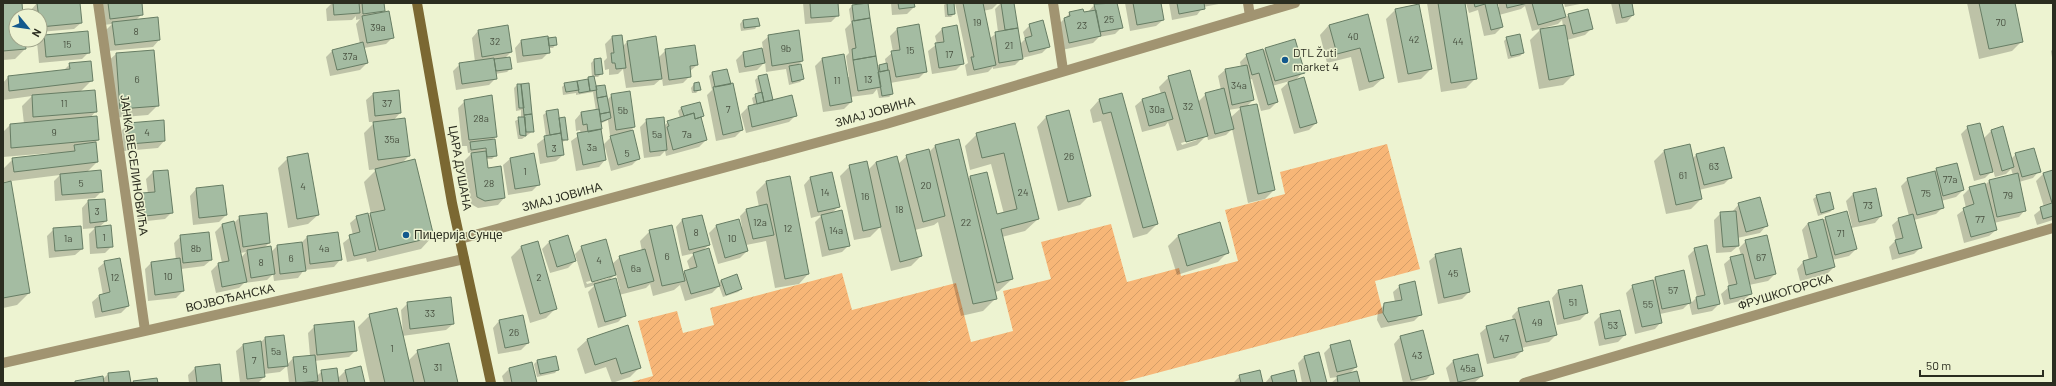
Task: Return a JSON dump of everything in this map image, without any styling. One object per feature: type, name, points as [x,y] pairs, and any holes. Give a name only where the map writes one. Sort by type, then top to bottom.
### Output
[{"type":"main road","name":"ЦАРА ДУШАНА","points":[[417,3],[460,239],[490,383]]},
{"type":"street","name":"ЈАНКА ВЕСЕЛИНОВИЋА","points":[[98,3],[145,330]]},
{"type":"street","points":[[1053,3],[1063,70]]},
{"type":"street","points":[[1248,3],[1250,16]]},
{"type":"street","name":"ЗМАЈ ЈОВИНА","points":[[460,239],[886,124],[1063,70],[1295,3]]},
{"type":"street","name":"ФРУШКОГОРСКА","points":[[1524,383],[2053,228]]},
{"type":"street","name":"ВОЈВОЂАНСКА","points":[[3,362],[464,259]]},
{"type":"shaded area","points":[[1387,144],[1420,269],[1375,281],[1383,313],[1119,383],[930,383],[930,381],[923,383],[628,383],[653,376],[638,321],[677,311],[683,333],[714,325],[710,308],[842,273],[852,310],[956,283],[971,342],[1013,331],[1003,291],[1051,279],[1041,242],[1111,224],[1127,282],[1179,268],[1181,276],[1238,261],[1225,210],[1285,194],[1280,172]]},
{"type":"building","points":[[3,3],[22,3],[22,8],[8,8],[8,48],[26,49],[3,51]]},
{"type":"building","points":[[37,3],[80,3],[82,23],[48,26],[48,8],[38,8]]},
{"type":"building","points":[[108,3],[142,3],[143,15],[110,19]]},
{"type":"building","points":[[333,3],[359,3],[360,13],[334,15]]},
{"type":"building","points":[[362,3],[384,3],[385,11],[363,14]]},
{"type":"building","points":[[810,3],[838,3],[839,16],[811,18]]},
{"type":"building","points":[[868,3],[870,18],[854,21],[852,5]]},
{"type":"building","points":[[898,3],[914,3],[915,7],[899,9]]},
{"type":"building","points":[[947,3],[954,3],[955,14],[948,15]]},
{"type":"building","points":[[963,3],[983,3],[996,65],[974,70],[971,57],[974,57]]},
{"type":"building","points":[[1001,3],[1014,3],[1018,28],[1005,30]]},
{"type":"building","points":[[1117,3],[1123,28],[1100,32],[1094,4]]},
{"type":"building","points":[[1133,3],[1161,3],[1164,20],[1137,25]]},
{"type":"building","points":[[1177,3],[1204,3],[1205,9],[1179,14]]},
{"type":"building","points":[[1438,3],[1465,3],[1477,79],[1451,83]]},
{"type":"building","points":[[1474,3],[1497,3],[1503,27],[1491,30],[1485,4],[1475,7]]},
{"type":"building","points":[[1506,3],[1528,3],[1507,8]]},
{"type":"building","points":[[1532,3],[1562,3],[1566,17],[1538,25]]},
{"type":"building","points":[[1619,3],[1632,3],[1634,15],[1622,18]]},
{"type":"building","points":[[1979,3],[2015,3],[2023,42],[1989,49]]},
{"type":"building","points":[[1419,4],[1432,69],[1408,74],[1395,9]]},
{"type":"building","points":[[1083,9],[1084,12],[1096,10],[1101,36],[1069,43],[1064,18],[1070,16],[1069,12]]},
{"type":"building","points":[[1588,9],[1593,29],[1573,34],[1568,14]]},
{"type":"building","points":[[389,11],[394,38],[367,43],[362,16]]},
{"type":"building","points":[[1368,14],[1384,78],[1369,82],[1360,48],[1337,54],[1329,25]]},
{"type":"building","points":[[158,17],[160,40],[115,45],[112,22]]},
{"type":"building","points":[[758,18],[760,26],[744,28],[743,20]]},
{"type":"building","points":[[870,18],[876,56],[853,60],[852,49],[856,48],[852,21]]},
{"type":"building","points":[[1043,20],[1050,47],[1029,52],[1025,38],[1032,36],[1029,24]]},
{"type":"building","points":[[919,24],[927,72],[896,77],[891,51],[900,50],[897,28]]},
{"type":"building","points":[[508,25],[512,52],[482,57],[478,30]]},
{"type":"building","points":[[957,25],[964,64],[939,68],[935,43],[944,42],[942,28]]},
{"type":"building","points":[[1565,25],[1574,75],[1549,80],[1540,29]]},
{"type":"building","points":[[1018,28],[1023,59],[999,63],[995,32]]},
{"type":"building","points":[[799,30],[803,61],[772,66],[768,35]]},
{"type":"building","points":[[88,31],[90,53],[46,57],[45,48],[48,48],[48,35]]},
{"type":"building","points":[[1520,34],[1524,53],[1511,56],[1506,37]]},
{"type":"building","points":[[622,35],[626,68],[616,69],[615,63],[612,63],[611,53],[614,53],[612,36]]},
{"type":"building","points":[[548,36],[550,53],[523,56],[521,40]]},
{"type":"building","points":[[656,36],[662,79],[633,82],[627,41]]},
{"type":"building","points":[[556,37],[557,45],[549,46],[548,38]]},
{"type":"building","name":"DTL Žuti market 4","points":[[1295,39],[1305,73],[1275,81],[1265,48]]},
{"type":"building","points":[[363,42],[368,63],[337,70],[332,50]]},
{"type":"building","points":[[695,45],[698,65],[690,66],[691,77],[669,80],[665,49]]},
{"type":"building","points":[[762,48],[765,63],[745,67],[743,52]]},
{"type":"building","points":[[1263,49],[1278,102],[1268,105],[1259,73],[1252,75],[1246,54]]},
{"type":"building","points":[[154,50],[159,106],[120,109],[116,53]]},
{"type":"building","points":[[844,54],[852,102],[830,106],[822,58]]},
{"type":"building","points":[[876,56],[881,87],[858,91],[853,60]]},
{"type":"building","points":[[510,57],[512,69],[496,71],[494,59]]},
{"type":"building","points":[[494,58],[497,79],[462,84],[459,63]]},
{"type":"building","points":[[601,58],[603,74],[595,75],[594,59]]},
{"type":"building","points":[[91,61],[93,81],[9,91],[8,76],[70,69],[69,63]]},
{"type":"building","points":[[887,63],[888,70],[880,72],[879,65]]},
{"type":"building","points":[[801,64],[804,79],[792,82],[789,66]]},
{"type":"building","points":[[1247,65],[1254,100],[1232,105],[1225,69]]},
{"type":"building","points":[[727,69],[731,84],[715,87],[712,72]]},
{"type":"building","points":[[889,70],[893,94],[882,96],[878,72]]},
{"type":"building","points":[[1190,70],[1208,136],[1186,142],[1168,76]]},
{"type":"building","points":[[767,74],[773,100],[764,102],[758,76]]},
{"type":"building","points":[[594,76],[597,90],[590,91],[588,77]]},
{"type":"building","points":[[1304,77],[1317,123],[1300,128],[1288,82]]},
{"type":"building","points":[[588,79],[590,91],[579,93],[577,81]]},
{"type":"building","points":[[577,81],[579,90],[566,92],[564,83]]},
{"type":"building","points":[[699,82],[701,90],[694,91],[694,83]]},
{"type":"building","points":[[529,83],[532,114],[524,115],[521,84]]},
{"type":"building","points":[[733,83],[743,130],[723,135],[713,87]]},
{"type":"building","points":[[517,84],[521,84],[524,108],[519,108]]},
{"type":"building","points":[[605,85],[607,96],[597,98],[596,86]]},
{"type":"building","points":[[1224,88],[1234,129],[1215,134],[1205,93]]},
{"type":"building","points":[[95,90],[97,112],[33,117],[32,95]]},
{"type":"building","points":[[399,90],[401,113],[375,116],[373,93]]},
{"type":"building","points":[[630,91],[635,127],[616,130],[611,94]]},
{"type":"building","points":[[762,92],[764,102],[757,104],[755,94]]},
{"type":"building","points":[[1165,92],[1173,119],[1149,126],[1142,99]]},
{"type":"building","points":[[1122,93],[1158,224],[1143,228],[1111,112],[1103,114],[1099,99]]},
{"type":"building","points":[[492,95],[497,137],[469,140],[464,100]]},
{"type":"building","points":[[792,95],[797,116],[752,127],[748,106]]},
{"type":"building","points":[[607,96],[610,112],[600,114],[597,98]]},
{"type":"building","points":[[700,102],[704,116],[695,119],[694,113],[684,116],[681,107]]},
{"type":"building","points":[[1257,104],[1275,190],[1258,194],[1240,107]]},
{"type":"building","points":[[558,109],[561,133],[550,135],[546,111]]},
{"type":"building","points":[[599,109],[602,129],[588,132],[587,124],[583,125],[581,112]]},
{"type":"building","points":[[1069,110],[1091,196],[1068,202],[1046,116]]},
{"type":"building","points":[[610,112],[611,118],[601,122],[600,114]]},
{"type":"building","points":[[694,113],[695,119],[701,117],[707,140],[673,150],[667,127],[669,126],[667,121]]},
{"type":"building","points":[[532,114],[534,132],[526,132],[524,115]]},
{"type":"building","points":[[97,116],[99,140],[11,148],[10,124]]},
{"type":"building","points":[[518,117],[525,117],[526,136],[520,135]]},
{"type":"building","points":[[565,117],[568,140],[562,140],[559,118]]},
{"type":"building","points":[[664,117],[667,150],[650,152],[646,119]]},
{"type":"building","points":[[405,118],[410,156],[378,160],[373,122]]},
{"type":"building","points":[[164,120],[165,141],[130,144],[128,123]]},
{"type":"building","points":[[1015,123],[1039,219],[1001,229],[1013,279],[997,283],[970,176],[987,172],[997,214],[1017,209],[1004,153],[982,158],[976,133]]},
{"type":"building","points":[[1980,123],[1993,172],[1980,175],[1967,126]]},
{"type":"building","points":[[2003,126],[2014,167],[2002,171],[1991,130]]},
{"type":"building","points":[[601,129],[606,160],[583,165],[577,133]]},
{"type":"building","points":[[633,130],[640,159],[618,165],[610,136]]},
{"type":"building","points":[[561,133],[564,155],[547,157],[544,136]]},
{"type":"building","points":[[495,139],[497,156],[487,157],[486,148],[471,150],[470,142]]},
{"type":"building","points":[[959,139],[997,299],[973,304],[935,145]]},
{"type":"building","points":[[96,142],[98,162],[14,172],[12,158],[75,151],[74,145]]},
{"type":"building","points":[[1690,144],[1702,199],[1676,205],[1664,150]]},
{"type":"building","points":[[1724,147],[1732,178],[1704,185],[1696,154]]},
{"type":"building","points":[[2034,148],[2041,172],[2022,177],[2015,153]]},
{"type":"building","points":[[929,149],[945,216],[923,222],[906,155]]},
{"type":"building","points":[[486,151],[488,168],[501,166],[505,198],[485,201],[477,197],[471,153]]},
{"type":"building","points":[[308,153],[319,215],[297,219],[287,157]]},
{"type":"building","points":[[534,153],[540,185],[515,189],[510,158]]},
{"type":"building","points":[[897,156],[922,256],[900,262],[876,162]]},
{"type":"building","points":[[415,159],[434,237],[379,250],[370,213],[385,210],[375,169]]},
{"type":"building","points":[[867,161],[881,227],[863,231],[849,165]]},
{"type":"building","points":[[1957,163],[1964,190],[1943,196],[1936,168]]},
{"type":"building","points":[[101,170],[103,192],[62,195],[60,174]]},
{"type":"building","points":[[168,170],[173,213],[145,216],[142,193],[155,192],[153,171]]},
{"type":"building","points":[[2053,170],[2053,216],[2043,219],[2040,207],[2052,203],[2043,173]]},
{"type":"building","points":[[1935,171],[1944,208],[1917,215],[1907,178]]},
{"type":"building","points":[[832,172],[840,207],[818,212],[810,177]]},
{"type":"building","points":[[2018,173],[2026,211],[1997,217],[1989,180]]},
{"type":"building","points":[[790,176],[809,274],[785,279],[766,181]]},
{"type":"building","points":[[11,181],[30,293],[3,298],[3,183]]},
{"type":"building","points":[[1985,183],[1997,230],[1971,237],[1963,208],[1974,204],[1969,187]]},
{"type":"building","points":[[223,185],[227,215],[199,218],[196,188]]},
{"type":"building","points":[[1876,188],[1882,216],[1859,222],[1853,193]]},
{"type":"building","points":[[1830,192],[1834,209],[1821,213],[1816,195]]},
{"type":"building","points":[[1760,197],[1768,226],[1746,232],[1738,203]]},
{"type":"building","points":[[105,199],[107,221],[90,223],[88,200]]},
{"type":"building","points":[[767,204],[774,235],[753,239],[746,209]]},
{"type":"building","points":[[842,210],[850,246],[829,250],[821,215]]},
{"type":"building","points":[[1736,211],[1739,246],[1723,247],[1720,212]]},
{"type":"building","points":[[1847,211],[1857,249],[1835,255],[1825,217]]},
{"type":"building","points":[[267,213],[270,243],[243,247],[239,216]]},
{"type":"building","points":[[368,213],[376,251],[354,256],[349,235],[360,232],[356,216]]},
{"type":"building","points":[[1913,214],[1922,248],[1899,254],[1895,240],[1903,238],[1898,218]]},
{"type":"building","points":[[702,215],[710,245],[689,250],[682,219]]},
{"type":"building","points":[[739,219],[748,251],[725,258],[716,225]]},
{"type":"building","points":[[1823,219],[1835,267],[1806,275],[1803,261],[1817,257],[1808,223]]},
{"type":"building","points":[[234,221],[247,282],[222,287],[218,263],[229,261],[222,224]]},
{"type":"building","points":[[1220,222],[1229,253],[1187,266],[1178,235]]},
{"type":"building","points":[[111,225],[113,247],[97,248],[95,227]]},
{"type":"building","points":[[672,225],[685,281],[662,286],[649,230]]},
{"type":"building","points":[[81,226],[83,249],[55,251],[53,228]]},
{"type":"building","points":[[209,232],[212,260],[183,263],[180,235]]},
{"type":"building","points":[[338,232],[342,260],[310,264],[307,236]]},
{"type":"building","points":[[568,235],[576,261],[557,267],[549,241]]},
{"type":"building","points":[[1767,235],[1776,274],[1755,279],[1745,240]]},
{"type":"building","points":[[606,239],[616,275],[592,282],[581,246]]},
{"type":"building","points":[[538,241],[557,309],[540,314],[521,246]]},
{"type":"building","points":[[302,242],[306,271],[280,274],[277,245]]},
{"type":"building","points":[[1707,245],[1720,304],[1698,309],[1696,297],[1705,295],[1694,248]]},
{"type":"building","points":[[271,246],[275,274],[251,278],[247,250]]},
{"type":"building","points":[[709,248],[720,286],[691,294],[684,271],[697,267],[693,253]]},
{"type":"building","points":[[1461,248],[1470,292],[1444,298],[1435,254]]},
{"type":"building","points":[[645,249],[654,281],[628,288],[619,256]]},
{"type":"building","points":[[1743,254],[1752,294],[1730,299],[1728,286],[1737,284],[1730,257]]},
{"type":"building","points":[[120,258],[129,306],[102,312],[99,295],[110,292],[104,261]]},
{"type":"building","points":[[180,258],[184,291],[155,295],[151,262]]},
{"type":"building","points":[[1684,270],[1691,303],[1662,309],[1655,277]]},
{"type":"building","points":[[737,274],[742,289],[726,295],[721,280]]},
{"type":"building","points":[[616,278],[626,316],[605,322],[594,284]]},
{"type":"building","points":[[1653,280],[1662,323],[1642,327],[1632,285]]},
{"type":"building","points":[[1415,281],[1422,315],[1388,322],[1383,313],[1384,303],[1402,300],[1399,285]]},
{"type":"building","points":[[1582,285],[1588,313],[1564,319],[1558,290]]},
{"type":"building","points":[[451,297],[454,324],[410,329],[407,302]]},
{"type":"building","points":[[1549,301],[1557,335],[1526,342],[1518,308]]},
{"type":"building","points":[[397,308],[414,383],[385,383],[369,314]]},
{"type":"building","points":[[1620,310],[1626,335],[1605,339],[1600,314]]},
{"type":"building","points":[[523,315],[529,343],[505,348],[499,320]]},
{"type":"building","points":[[1515,319],[1523,351],[1494,358],[1486,326]]},
{"type":"building","points":[[354,321],[357,351],[317,355],[314,325]]},
{"type":"building","points":[[628,325],[641,368],[621,374],[616,358],[595,365],[587,339]]},
{"type":"building","points":[[1423,330],[1434,374],[1411,380],[1400,336]]},
{"type":"building","points":[[284,335],[288,366],[268,368],[265,337]]},
{"type":"building","points":[[1350,340],[1357,367],[1337,372],[1330,345]]},
{"type":"building","points":[[261,341],[265,377],[247,379],[243,344]]},
{"type":"building","points":[[449,343],[458,383],[425,383],[417,350]]},
{"type":"building","points":[[1319,352],[1327,383],[1311,383],[1304,356]]},
{"type":"building","points":[[1478,354],[1483,376],[1458,382],[1453,360]]},
{"type":"building","points":[[315,355],[318,381],[296,383],[293,357]]},
{"type":"building","points":[[556,356],[559,370],[540,374],[537,360]]},
{"type":"building","points":[[532,362],[537,383],[512,383],[509,368]]},
{"type":"building","points":[[220,364],[222,383],[197,383],[195,367]]},
{"type":"building","points":[[361,366],[365,383],[348,383],[345,370]]},
{"type":"building","points":[[337,368],[339,383],[323,383],[321,370]]},
{"type":"building","points":[[1260,370],[1263,383],[1241,383],[1239,375]]},
{"type":"building","points":[[1294,370],[1297,383],[1273,383],[1271,376]]},
{"type":"building","points":[[129,371],[131,383],[109,383],[108,373]]},
{"type":"building","points":[[1357,371],[1360,383],[1338,383],[1337,376]]},
{"type":"building","points":[[103,376],[104,383],[75,383],[75,381]]},
{"type":"building","points":[[157,378],[158,383],[134,383],[133,381]]},
{"type":"place","name":"DTL Žuti market 4","points":[[1285,60]]},
{"type":"place","name":"Пицерија Сунце","points":[[406,235]]}]
